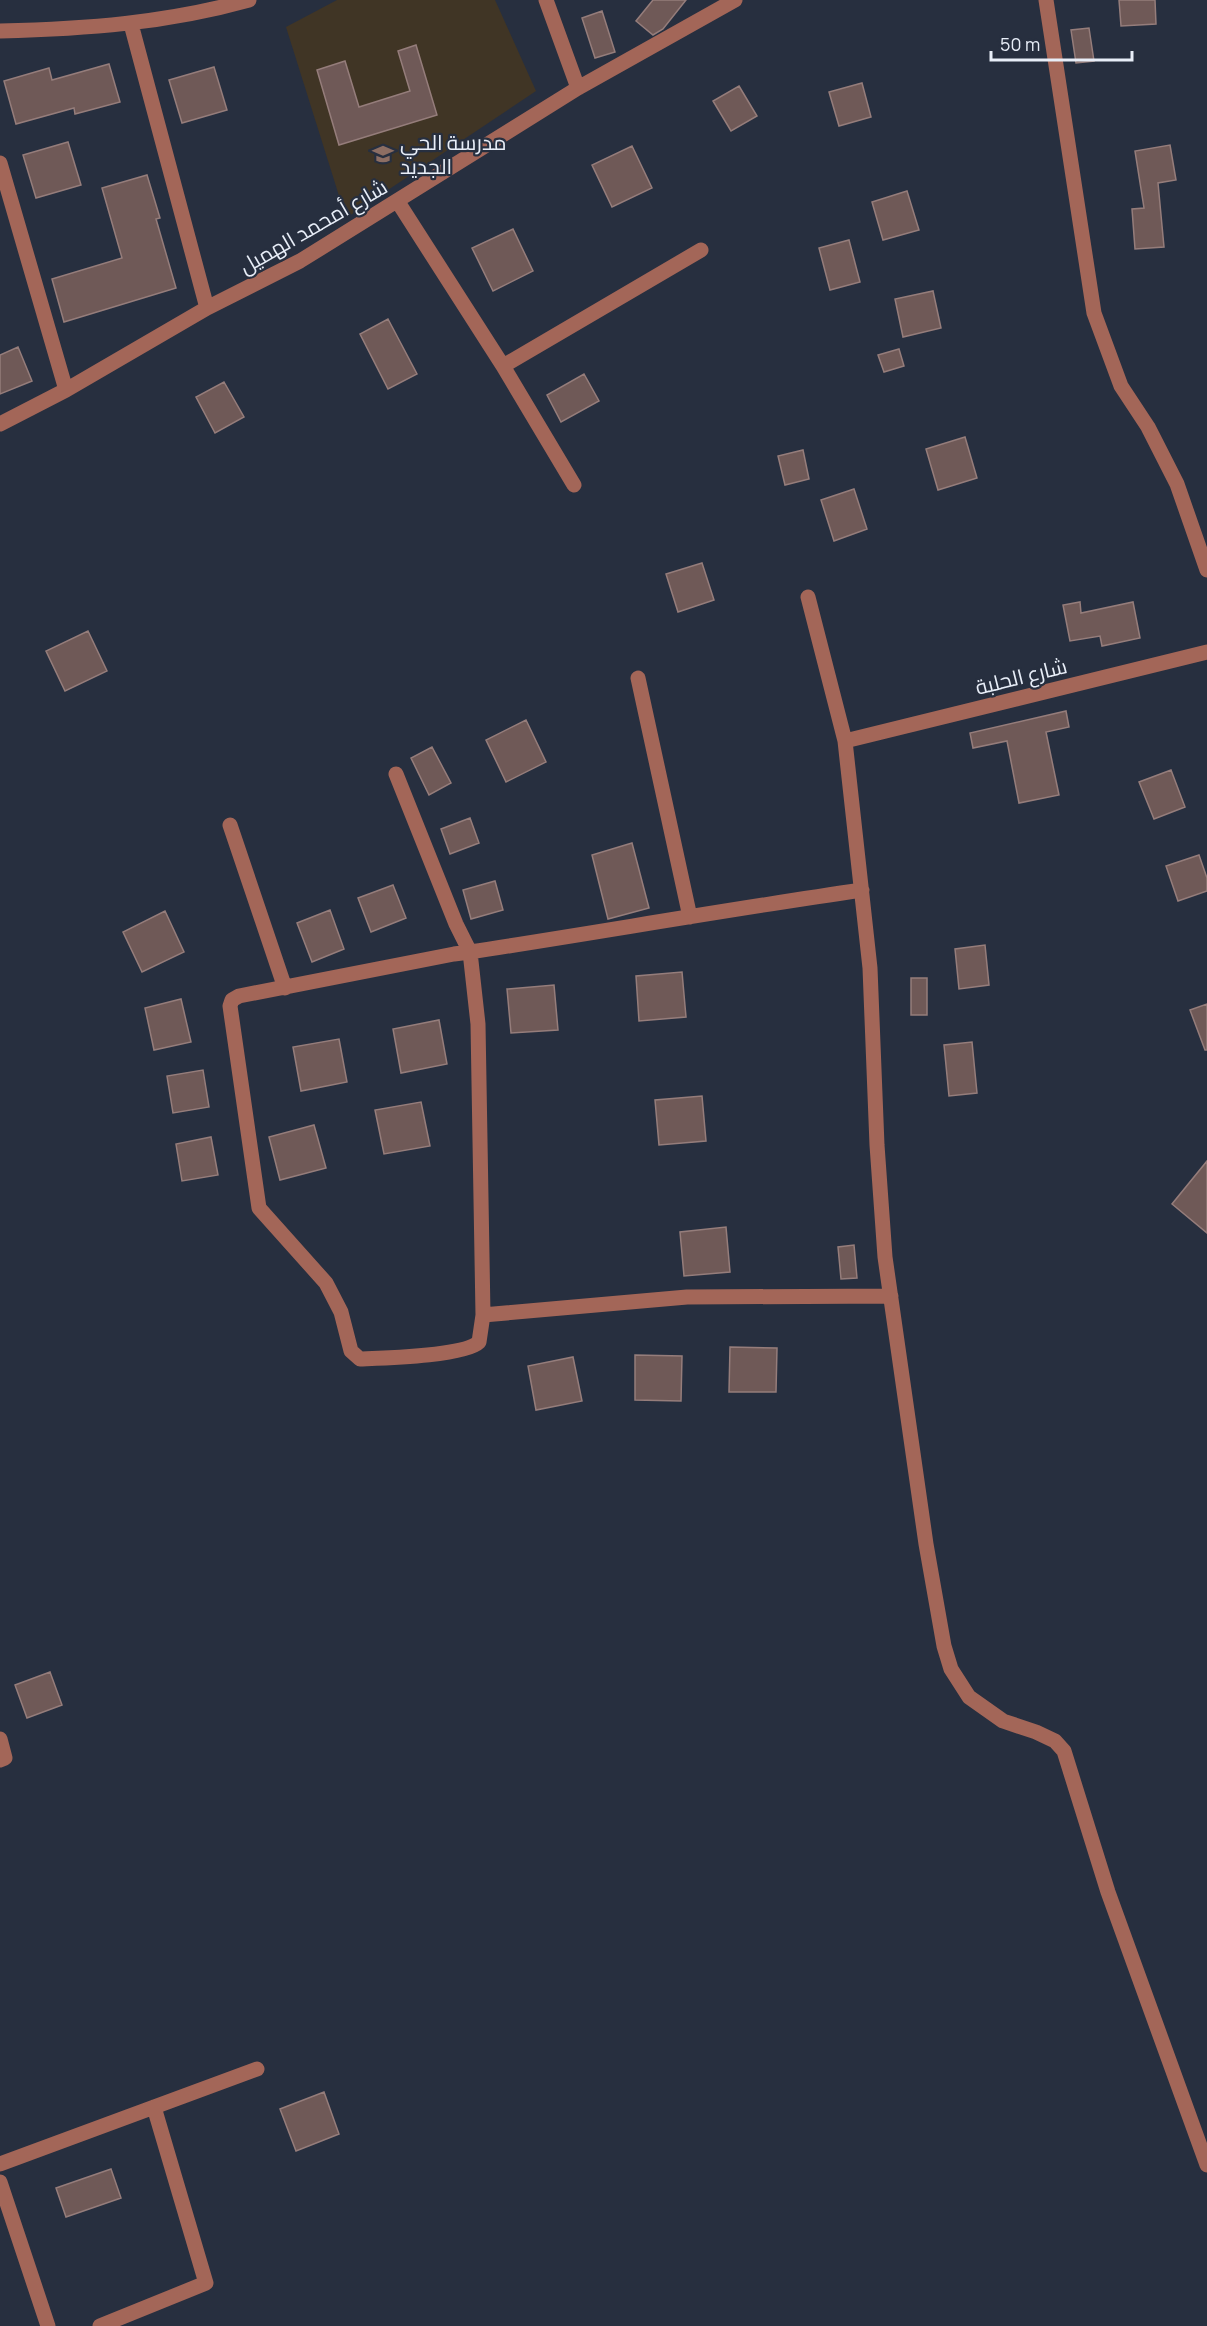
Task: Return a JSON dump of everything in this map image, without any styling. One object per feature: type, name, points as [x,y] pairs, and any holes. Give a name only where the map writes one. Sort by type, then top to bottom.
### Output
[{"type":"street","points":[[0,31],[131,24],[214,10],[249,0]]},
{"type":"street","points":[[546,0],[578,88]]},
{"type":"street","name":"شارع أمحمد الهميل","points":[[0,424],[66,390],[207,309],[300,261],[578,88],[735,0]]},
{"type":"street","points":[[1046,0],[1094,313],[1121,386],[1148,427],[1177,484],[1207,570]]},
{"type":"street","points":[[131,24],[207,309]]},
{"type":"street","points":[[0,163],[66,390]]},
{"type":"street","points":[[398,202],[503,366],[574,485]]},
{"type":"street","points":[[503,366],[701,250]]},
{"type":"street","points":[[808,597],[845,741],[870,968],[877,1145],[885,1257],[928,1555],[944,1647],[951,1669],[969,1697],[1003,1721],[1036,1732],[1054,1742],[1064,1751],[1107,1892],[1207,2165]]},
{"type":"street","name":"شارع الحلبة","points":[[845,741],[1207,652]]},
{"type":"street","points":[[638,678],[690,917]]},
{"type":"street","points":[[396,774],[456,924],[470,952],[478,1024],[483,1315],[480,1338],[472,1347],[450,1352],[360,1359],[351,1351],[341,1312],[326,1283],[259,1208],[230,1006],[232,1000],[238,996],[470,952],[862,890]]},
{"type":"street","points":[[230,825],[285,988]]},
{"type":"street","points":[[483,1315],[687,1297],[891,1296]]},
{"type":"street","points":[[0,1739],[5,1758],[0,1760]]},
{"type":"street","points":[[0,2164],[257,2069]]},
{"type":"street","points":[[100,2326],[206,2283],[154,2107]]},
{"type":"street","points":[[0,2182],[48,2326]]},
{"type":"shaded area","name":"مدرسة الحي الجديد","points":[[337,0],[495,0],[536,91],[346,218],[286,27]]},
{"type":"building","points":[[653,0],[686,0],[663,29],[653,35],[636,21]]},
{"type":"building","points":[[1119,0],[1155,0],[1156,24],[1121,26]]},
{"type":"building","points":[[602,11],[615,52],[595,58],[582,18]]},
{"type":"building","points":[[1089,28],[1094,61],[1076,63],[1071,30]]},
{"type":"building","name":"مدرسة الحي الجديد","points":[[416,45],[437,115],[339,145],[317,70],[345,61],[359,107],[410,91],[398,51]]},
{"type":"building","points":[[109,64],[120,102],[75,114],[74,108],[16,124],[4,81],[49,68],[52,80]]},
{"type":"building","points":[[214,67],[227,110],[182,123],[169,80]]},
{"type":"building","points":[[862,83],[871,117],[839,126],[829,92]]},
{"type":"building","points":[[739,86],[757,116],[731,131],[713,101]]},
{"type":"building","points":[[68,142],[81,185],[36,198],[23,155]]},
{"type":"building","points":[[1170,145],[1176,180],[1158,183],[1164,247],[1135,249],[1132,209],[1144,208],[1135,151]]},
{"type":"building","points":[[632,146],[652,188],[612,207],[592,165]]},
{"type":"building","points":[[147,175],[160,218],[156,219],[176,288],[64,322],[52,279],[122,258],[102,188]]},
{"type":"building","points":[[907,191],[919,230],[883,240],[872,202]]},
{"type":"building","points":[[513,229],[533,271],[493,291],[472,248]]},
{"type":"building","points":[[849,240],[860,282],[830,290],[819,248]]},
{"type":"building","points":[[933,291],[941,328],[903,337],[895,299]]},
{"type":"building","points":[[388,319],[417,374],[388,389],[360,334]]},
{"type":"building","points":[[18,347],[32,381],[0,394],[0,355]]},
{"type":"building","points":[[899,349],[904,366],[884,372],[878,355]]},
{"type":"building","points":[[584,374],[599,401],[561,422],[547,395]]},
{"type":"building","points":[[224,382],[244,417],[215,433],[196,397]]},
{"type":"building","points":[[965,437],[977,478],[938,490],[926,449]]},
{"type":"building","points":[[803,450],[809,479],[785,485],[778,456]]},
{"type":"building","points":[[854,489],[867,529],[834,541],[821,500]]},
{"type":"building","points":[[702,563],[714,600],[678,612],[666,574]]},
{"type":"building","points":[[1080,602],[1081,613],[1133,602],[1140,638],[1102,646],[1100,636],[1070,641],[1063,605]]},
{"type":"building","points":[[88,631],[107,671],[65,691],[46,651]]},
{"type":"building","points":[[1066,711],[1069,727],[1046,732],[1059,795],[1019,803],[1007,741],[973,748],[970,733]]},
{"type":"building","points":[[526,720],[546,762],[506,782],[486,740]]},
{"type":"building","points":[[432,747],[451,783],[429,795],[411,758]]},
{"type":"building","points":[[1171,770],[1185,807],[1154,819],[1139,782]]},
{"type":"building","points":[[470,818],[479,843],[450,854],[441,829]]},
{"type":"building","points":[[632,843],[649,908],[608,919],[592,855]]},
{"type":"building","points":[[1199,855],[1207,878],[1207,891],[1178,901],[1166,866]]},
{"type":"building","points":[[495,881],[503,910],[471,919],[463,890]]},
{"type":"building","points":[[393,885],[406,918],[371,932],[358,898]]},
{"type":"building","points":[[330,910],[344,949],[312,962],[297,923]]},
{"type":"building","points":[[165,911],[184,952],[142,972],[123,932]]},
{"type":"building","points":[[985,945],[989,985],[959,989],[955,949]]},
{"type":"building","points":[[682,972],[686,1017],[639,1021],[636,976]]},
{"type":"building","points":[[911,978],[927,978],[927,1015],[911,1015]]},
{"type":"building","points":[[554,985],[558,1030],[511,1033],[507,989]]},
{"type":"building","points":[[181,999],[191,1042],[154,1050],[145,1008]]},
{"type":"building","points":[[1207,1004],[1207,1050],[1205,1050],[1190,1010]]},
{"type":"building","points":[[439,1020],[447,1064],[401,1073],[393,1029]]},
{"type":"building","points":[[339,1039],[347,1082],[301,1091],[293,1047]]},
{"type":"building","points":[[972,1042],[977,1093],[949,1096],[944,1045]]},
{"type":"building","points":[[203,1070],[209,1107],[173,1113],[167,1076]]},
{"type":"building","points":[[702,1096],[706,1141],[659,1145],[655,1100]]},
{"type":"building","points":[[421,1102],[430,1146],[384,1154],[375,1110]]},
{"type":"building","points":[[314,1125],[326,1168],[280,1180],[269,1137]]},
{"type":"building","points":[[211,1137],[218,1175],[182,1181],[176,1144]]},
{"type":"building","points":[[1207,1161],[1207,1233],[1172,1204]]},
{"type":"building","points":[[726,1227],[730,1272],[684,1276],[680,1232]]},
{"type":"building","points":[[854,1245],[857,1278],[841,1279],[838,1247]]},
{"type":"building","points":[[730,1347],[777,1348],[776,1392],[729,1392]]},
{"type":"building","points":[[635,1355],[682,1356],[681,1401],[635,1400]]},
{"type":"building","points":[[573,1357],[582,1401],[536,1410],[528,1366]]},
{"type":"building","points":[[50,1672],[62,1705],[27,1718],[15,1685]]},
{"type":"building","points":[[324,2092],[339,2134],[296,2151],[280,2109]]},
{"type":"building","points":[[111,2169],[121,2198],[66,2217],[56,2188]]},
{"type":"place","name":"مدرسة الحي الجديد","points":[[383,154]]}]
